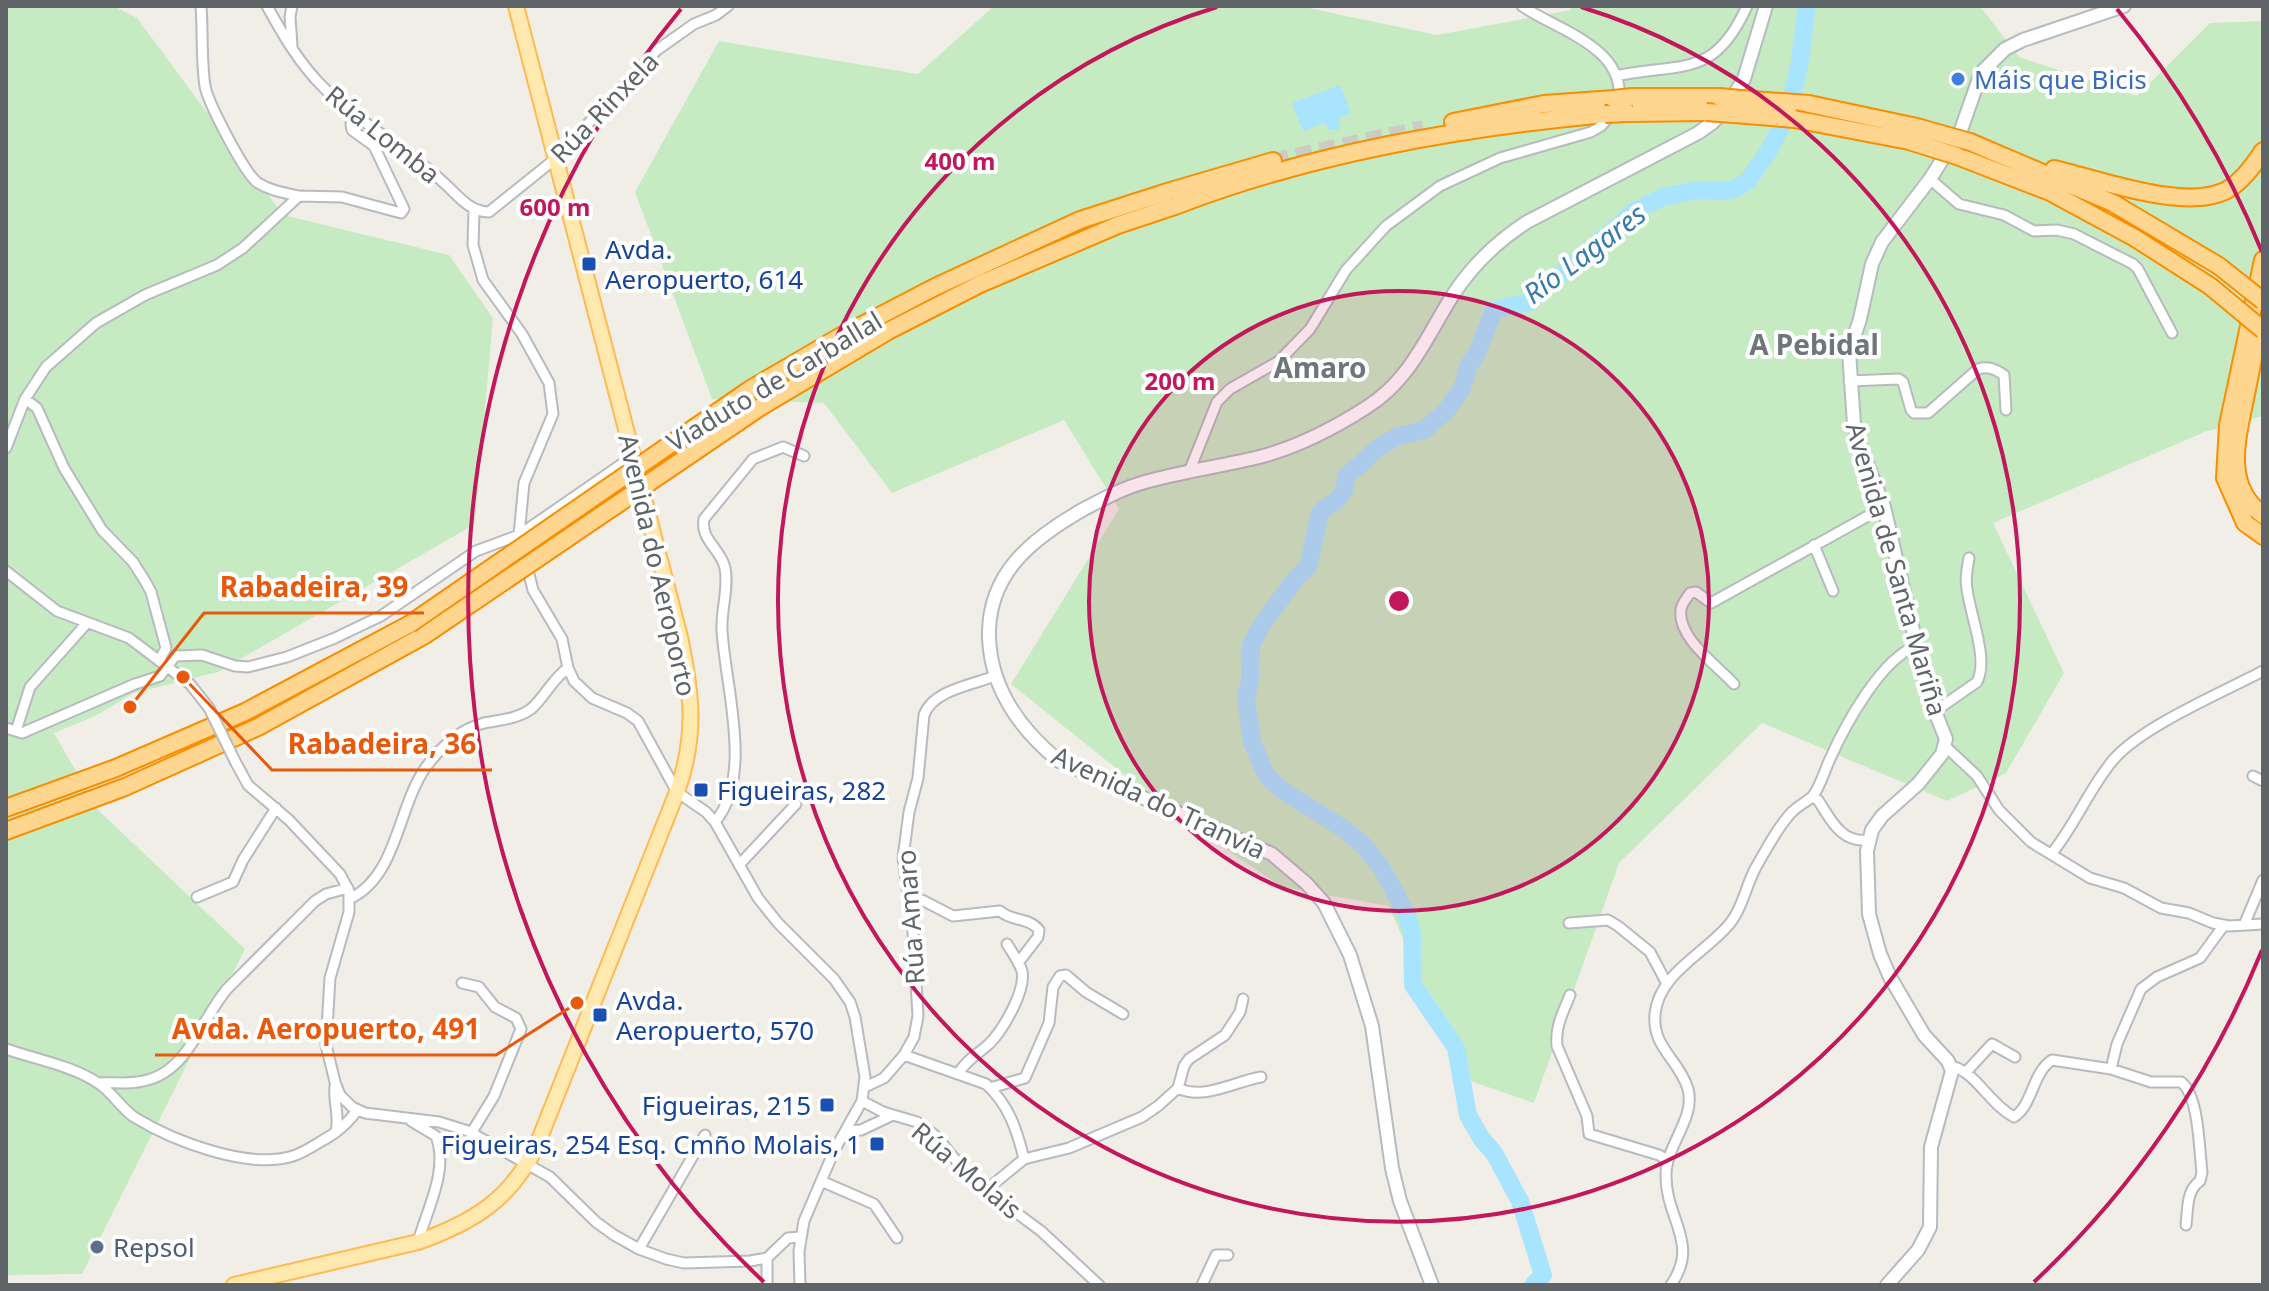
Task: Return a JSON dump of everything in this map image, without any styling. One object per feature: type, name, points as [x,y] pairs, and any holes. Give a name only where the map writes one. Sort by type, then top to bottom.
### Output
[{"type":"highway","points":[[1171,199],[1211,192],[1351,153],[1619,97],[1706,112],[1794,119],[1909,141],[1957,156],[2050,192],[2135,238],[2210,286],[2263,330]]},
{"type":"highway","points":[[1423,128],[1544,104],[1619,97],[1719,97],[1809,104],[1917,127],[2017,160],[2113,203],[2219,266],[2263,301]]},
{"type":"highway","points":[[2017,160],[2148,193],[2191,198],[2224,191],[2250,171],[2263,151]]},
{"type":"highway","points":[[1171,199],[1273,161]]},
{"type":"highway","name":"Viaduto de Carballal","points":[[6,808],[116,768],[245,712],[410,624],[711,415],[841,336],[935,287],[1080,220],[1171,199]]},
{"type":"highway","name":"Viaduto de Carballal","points":[[6,831],[125,787],[258,727],[425,635],[759,408],[890,330],[994,278],[1171,199]]},
{"type":"highway","points":[[2263,260],[2228,425],[2225,478],[2245,523],[2263,536]]},
{"type":"highway","points":[[2263,312],[2235,455],[2239,484],[2252,505],[2263,515]]},
{"type":"main road","name":"Avenida do Aeroporto","points":[[234,1285],[418,1242],[477,1216],[516,1181],[528,1163],[677,792],[690,748],[691,687],[516,6]]},
{"type":"main road","name":"Avenida do Tranvia","points":[[1432,1285],[1400,1201],[1392,1168],[1372,1026],[1350,955],[1324,903],[1272,854],[1059,761],[1035,742],[1018,720],[995,676],[989,635],[993,610],[1005,576],[1023,551],[1052,528],[1143,482],[1265,456],[1297,444],[1385,395],[1415,362],[1451,297],[1470,271],[1502,238],[1698,133],[1724,111],[1744,79],[1766,6]]},
{"type":"main road","name":"Avenida de Santa Mariña","points":[[1868,840],[1882,816],[1918,784],[1945,746],[1946,739],[1934,712],[1916,646],[1884,507],[1854,424],[1849,352],[1872,264],[1896,220],[1930,179],[1961,130],[1981,73],[1992,60],[2023,40],[2124,6]]},
{"type":"main road","points":[[1868,840],[1869,914],[1880,954],[1924,1035],[1950,1066],[1952,1077],[1931,1147],[1930,1227],[1918,1250],[1887,1285]]},
{"type":"street","points":[[201,6],[205,86],[219,120],[256,182],[275,191],[299,196],[342,197],[401,213],[404,209],[374,146],[352,130],[355,115]]},
{"type":"street","name":"Rúa Lomba","points":[[267,6],[293,53],[323,87],[355,115],[421,160],[478,212]]},
{"type":"street","points":[[292,6],[293,53]]},
{"type":"street","name":"Rúa Rinxela","points":[[478,212],[489,212],[555,159],[657,50],[694,24],[728,6]]},
{"type":"street","points":[[1189,472],[1217,402],[1230,389],[1279,361],[1310,329],[1346,270],[1386,226],[1440,186],[1500,158],[1591,132],[1601,126],[1616,108],[1619,97],[1606,59],[1595,48],[1522,6]]},
{"type":"street","points":[[1619,97],[1670,70],[1705,59],[1731,37],[1747,6]]},
{"type":"street","points":[[1930,179],[1959,204],[2004,215],[2025,228],[2041,233],[2057,230],[2074,234],[2133,264],[2172,333]]},
{"type":"street","points":[[6,448],[25,399],[46,367],[96,323],[145,295],[217,265],[243,248],[299,196]]},
{"type":"street","points":[[478,212],[473,245],[483,280],[522,334],[549,383],[553,401],[553,414],[524,483],[519,535],[533,590],[562,639],[574,681],[592,698],[638,721],[677,792],[715,822],[758,898],[778,923],[834,979],[850,1002],[855,1017],[865,1087],[862,1101],[821,1181],[800,1237],[800,1285]]},
{"type":"street","points":[[1849,381],[1899,379],[1903,382],[1911,410],[1922,415],[1978,369],[1996,369],[2004,375],[2006,410]]},
{"type":"street","points":[[25,399],[37,408],[64,468],[102,530],[133,562],[151,592],[166,648],[160,676],[22,733],[11,729],[30,687],[87,623]]},
{"type":"street","points":[[715,822],[727,804],[736,768],[722,634],[725,568],[706,536],[704,519],[753,459],[783,447],[804,456]]},
{"type":"street","points":[[163,664],[175,656],[188,654],[248,667],[287,657],[381,616],[448,567],[476,551],[519,535],[632,457]]},
{"type":"street","points":[[1734,684],[1721,669],[1703,658],[1683,624],[1680,609],[1690,593],[1696,592],[1711,603],[1884,507]]},
{"type":"street","points":[[1814,545],[1833,591]]},
{"type":"street","points":[[1934,712],[1977,682],[1981,675],[1981,659],[1967,590],[1969,558]]},
{"type":"street","points":[[6,571],[50,608],[129,638],[190,684],[209,708],[248,785],[276,808],[340,874],[350,893],[328,993],[326,1045],[340,1095],[357,1110],[379,1116],[439,1122],[472,1132],[550,1177],[596,1222],[639,1249],[666,1259],[684,1263],[767,1258],[788,1238],[800,1237]]},
{"type":"street","points":[[1671,1285],[1681,1267],[1684,1250],[1668,1197],[1667,1160],[1685,1118],[1689,1100],[1688,1090],[1676,1066],[1657,1040],[1655,1011],[1667,984],[1730,923],[1756,868],[1791,813],[1812,797],[1850,716],[1899,654],[1916,646]]},
{"type":"street","points":[[98,1083],[136,1083],[159,1077],[172,1068],[203,1029],[215,1003],[315,901],[326,894],[366,891],[394,842],[413,789],[439,751],[466,730],[511,719],[531,708],[557,675],[568,668]]},
{"type":"street","points":[[2052,853],[2066,837],[2095,783],[2133,740],[2263,671]]},
{"type":"street","name":"Rúa Amaro","points":[[865,1087],[884,1078],[904,1055],[914,1037],[918,1016],[909,899],[904,875],[904,839],[918,778],[924,715],[936,698],[995,676]]},
{"type":"street","points":[[1945,746],[1977,776],[1999,810],[2031,842],[2090,878],[2124,888],[2161,908],[2189,913],[2224,925],[2263,924]]},
{"type":"street","points":[[2253,776],[2263,781]]},
{"type":"street","points":[[1812,797],[1818,800],[1843,835],[1857,841],[1868,840]]},
{"type":"street","points":[[739,865],[796,804]]},
{"type":"street","points":[[197,897],[233,882],[243,860],[276,808]]},
{"type":"street","points":[[2244,925],[2263,880]]},
{"type":"street","points":[[909,899],[922,900],[948,916],[1000,911],[1007,917],[1035,924],[1039,930],[1038,937],[1018,963]]},
{"type":"street","points":[[1569,923],[1608,920],[1618,926],[1650,952],[1667,984]]},
{"type":"street","points":[[2111,1069],[2117,1044],[2141,989],[2157,977],[2200,958],[2224,925]]},
{"type":"street","points":[[958,1074],[1007,1021],[1020,988],[1022,973],[1007,944]]},
{"type":"street","points":[[990,1088],[1025,1078],[1049,1023],[1053,987],[1060,976],[1066,975],[1086,992],[1123,1014]]},
{"type":"street","points":[[462,983],[479,987],[495,1007],[516,1018],[521,1029],[494,1096],[472,1132]]},
{"type":"street","points":[[1570,995],[1559,1021],[1557,1046],[1587,1116],[1589,1134],[1667,1160]]},
{"type":"street","points":[[985,1191],[1024,1159],[1069,1148],[1142,1117],[1178,1088],[1184,1066],[1225,1035],[1240,1012],[1243,999]]},
{"type":"street","points":[[1967,1071],[1992,1044],[2015,1057]]},
{"type":"street","points":[[6,1049],[98,1083],[132,1116],[172,1136],[240,1157],[258,1160],[293,1156],[336,1132],[357,1110]]},
{"type":"street","points":[[904,1055],[986,1084],[1016,1125],[1024,1159]]},
{"type":"street","points":[[1950,1066],[1967,1071],[1991,1101],[2014,1117],[2021,1112],[2043,1067],[2055,1060],[2111,1069],[2151,1082],[2181,1082],[2190,1090],[2202,1172],[2200,1181],[2190,1193],[2186,1225]]},
{"type":"street","points":[[1178,1088],[1185,1092],[1223,1089],[1261,1077]]},
{"type":"street","points":[[335,1082],[333,1096],[339,1116],[336,1132]]},
{"type":"street","name":"Rúa Molais","points":[[862,1101],[917,1122],[937,1137],[972,1180],[1041,1231],[1099,1285]]},
{"type":"street","points":[[847,1131],[868,1128],[893,1115]]},
{"type":"street","points":[[409,1119],[436,1136],[440,1155],[437,1181],[418,1242]]},
{"type":"street","points":[[639,1249],[705,1135]]},
{"type":"street","points":[[821,1181],[874,1204],[897,1238]]},
{"type":"street","points":[[1202,1285],[1216,1255],[1228,1255]]},
{"type":"street","points":[[767,1258],[767,1285]]},
{"type":"green space","points":[[6,6],[113,6],[137,18],[283,215],[449,255],[493,318],[475,524],[218,672],[134,693],[95,716],[54,733],[99,811],[245,949],[82,1274],[6,1275]]},
{"type":"green space","points":[[994,6],[1299,6],[1437,35],[1571,10],[1572,6],[1980,6],[2019,57],[2137,96],[2210,23],[2263,21],[2263,416],[2207,431],[1993,523],[2064,673],[2006,773],[1947,801],[1762,723],[1619,863],[1534,1103],[1462,1078],[1389,906],[1282,887],[1172,813],[1011,684],[1119,509],[1064,420],[892,493],[824,403],[712,399],[635,192],[719,41],[918,74]]},
{"type":"water","points":[[1340,85],[1351,113],[1338,118],[1341,128],[1328,129],[1325,123],[1303,131],[1292,103]]},
{"type":"waterway","name":"Río Lagares","points":[[1533,1285],[1543,1275],[1520,1201],[1494,1153],[1468,1115],[1456,1048],[1413,985],[1412,933],[1406,913],[1381,867],[1363,845],[1344,829],[1282,790],[1266,775],[1252,742],[1246,698],[1251,645],[1295,579],[1308,567],[1320,512],[1336,501],[1344,491],[1346,477],[1378,448],[1398,436],[1424,430],[1446,411],[1462,388],[1494,310],[1529,302],[1636,210],[1663,197],[1697,190],[1725,191],[1748,181],[1770,149],[1788,113],[1799,67],[1807,6]]},
{"type":"tunnel","points":[[1273,161],[1423,128]]},
{"type":"place","name":"Máis que Bicis","points":[[1958,79]]},
{"type":"place","name":"Avda. Aeropuerto, 614","points":[[589,264]]},
{"type":"place","name":"Rabadeira, 36","points":[[183,677]]},
{"type":"place","name":"Rabadeira, 39","points":[[130,707]]},
{"type":"place","name":"Figueiras, 282","points":[[701,790]]},
{"type":"place","name":"Avda. Aeropuerto, 491","points":[[577,1003]]},
{"type":"place","name":"Avda. Aeropuerto, 570","points":[[600,1015]]},
{"type":"place","name":"Figueiras, 215","points":[[827,1105]]},
{"type":"place","name":"Figueiras, 254 Esq. Cmño Molais, 1","points":[[877,1144]]},
{"type":"place","name":"Repsol","points":[[97,1247]]},
{"type":"district","name":"A Pebidal","points":[[1814,344]]},
{"type":"district","name":"Amaro","points":[[1320,367]]}]
